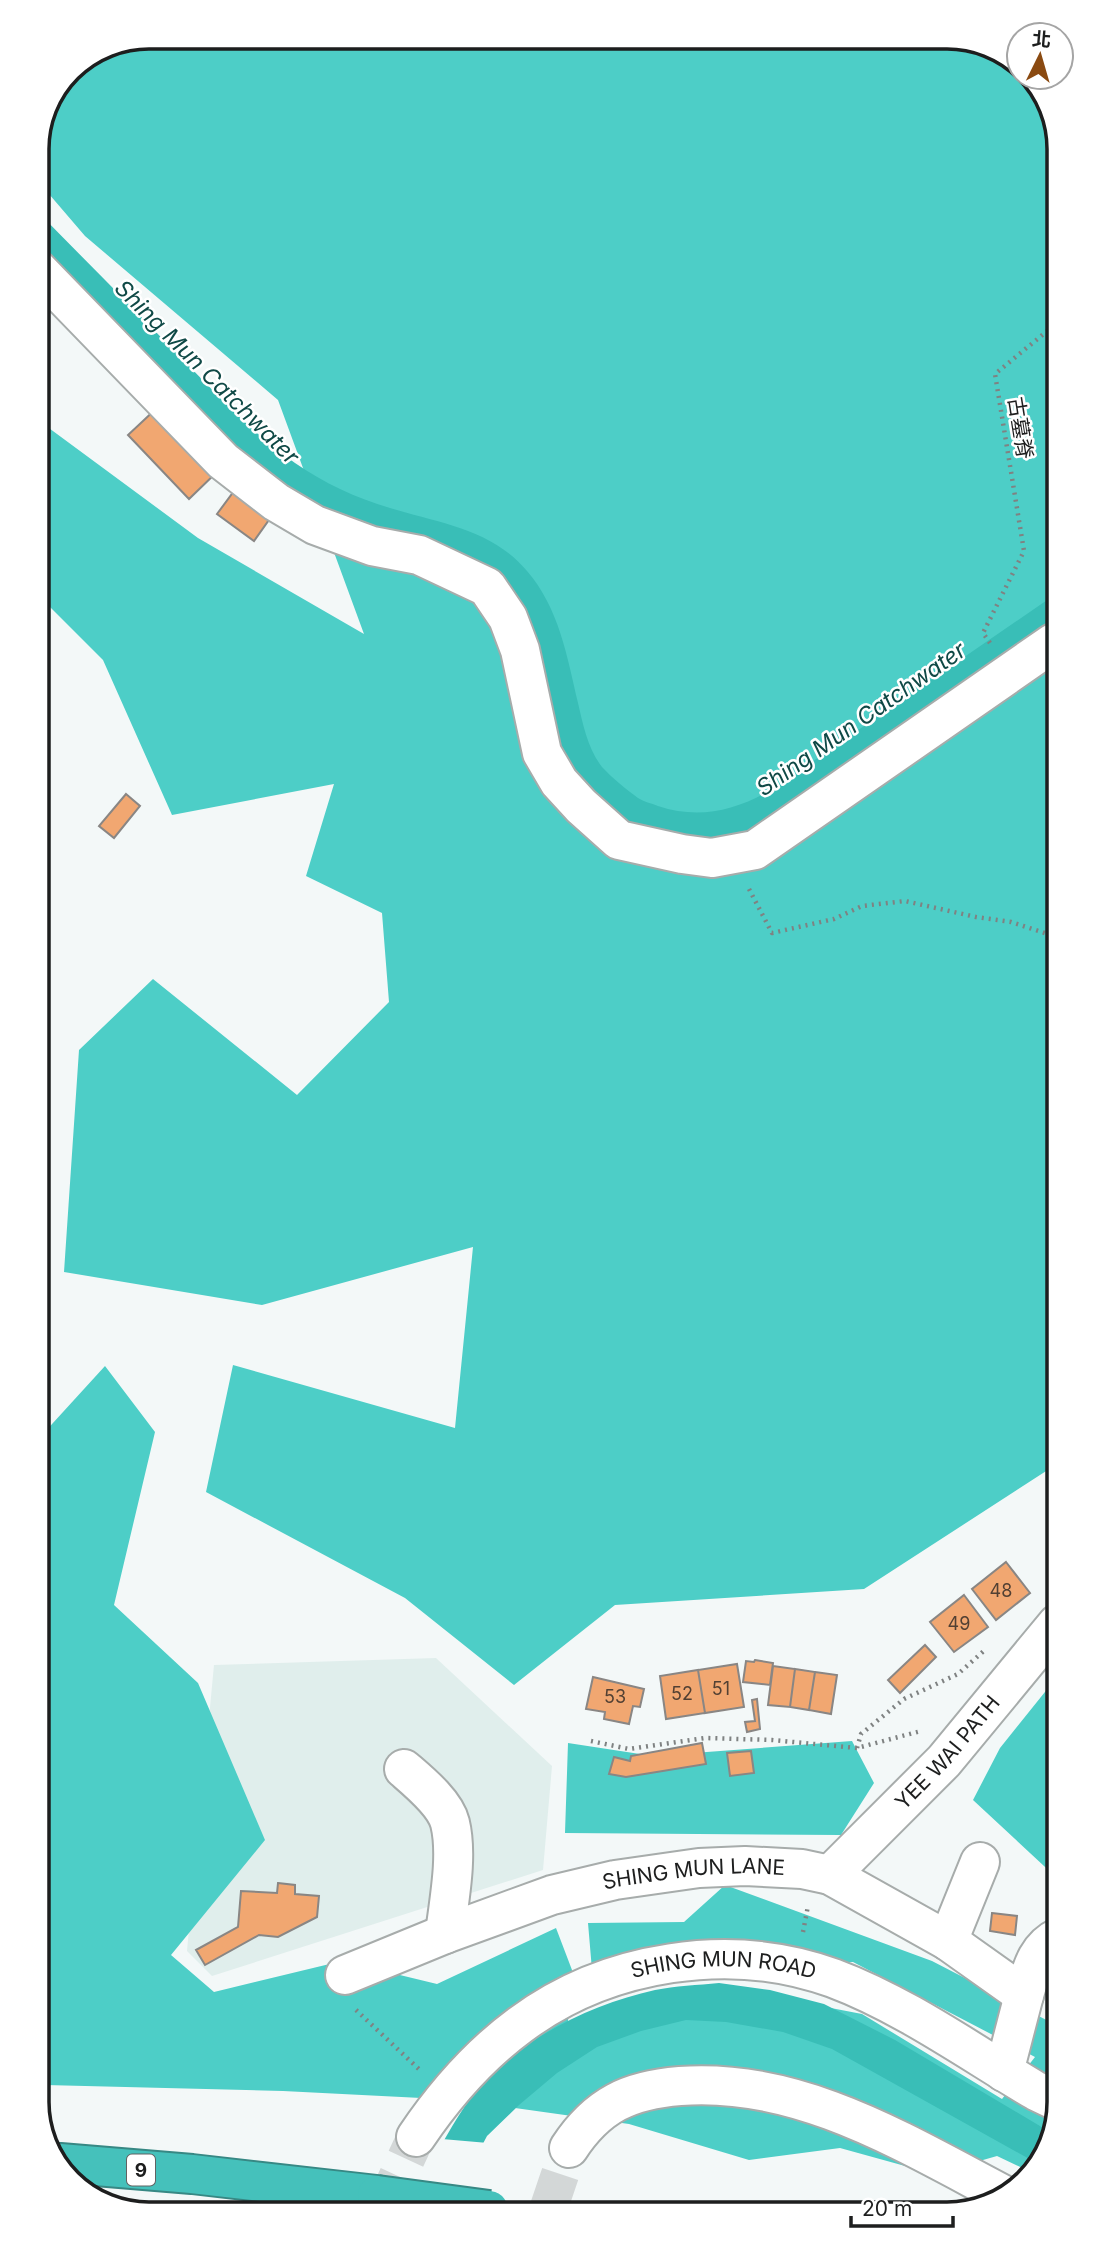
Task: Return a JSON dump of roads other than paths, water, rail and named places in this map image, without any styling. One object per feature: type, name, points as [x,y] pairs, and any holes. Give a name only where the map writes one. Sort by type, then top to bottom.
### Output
[{"type":"highway","name":"9","points":[[71,2164],[377,2194],[432,2202]]},
{"type":"street","points":[[49,281],[223,461],[276,502],[315,525],[372,546],[419,555],[487,587],[508,618],[520,650],[542,753],[559,782],[619,840],[712,858],[755,850],[1047,647]]},
{"type":"street","name":"YEE WAI PATH","points":[[820,1884],[944,1761],[1047,1636]]},
{"type":"street","points":[[404,1769],[431,1793],[450,1822],[453,1865],[445,1934]]},
{"type":"street","points":[[948,1941],[980,1862]]},
{"type":"street","name":"SHING MUN LANE","points":[[351,1993],[445,1934],[552,1895],[615,1880],[699,1868],[745,1866],[802,1870],[820,1884],[948,1941],[1024,1995]]},
{"type":"street","points":[[1004,2072],[1024,1995],[1038,1955],[1047,1944]]},
{"type":"street","name":"SHING MUN ROAD","points":[[416,2137],[454,2085],[521,2024],[574,1993],[608,1979],[674,1963],[738,1959],[801,1968],[822,1975],[869,1993],[903,2011],[1047,2095]]},
{"type":"street","points":[[569,2148],[585,2126],[623,2098],[661,2088],[716,2085],[774,2094],[824,2108],[894,2138],[995,2189]]},
{"type":"tunnel","points":[[389,2202],[416,2137]]},
{"type":"tunnel","points":[[551,2202],[569,2148]]},
{"type":"water label","name":"Shing Mun Catchwater","points":[[207,372]]},
{"type":"water label","name":"Shing Mun Catchwater","points":[[861,719]]}]
